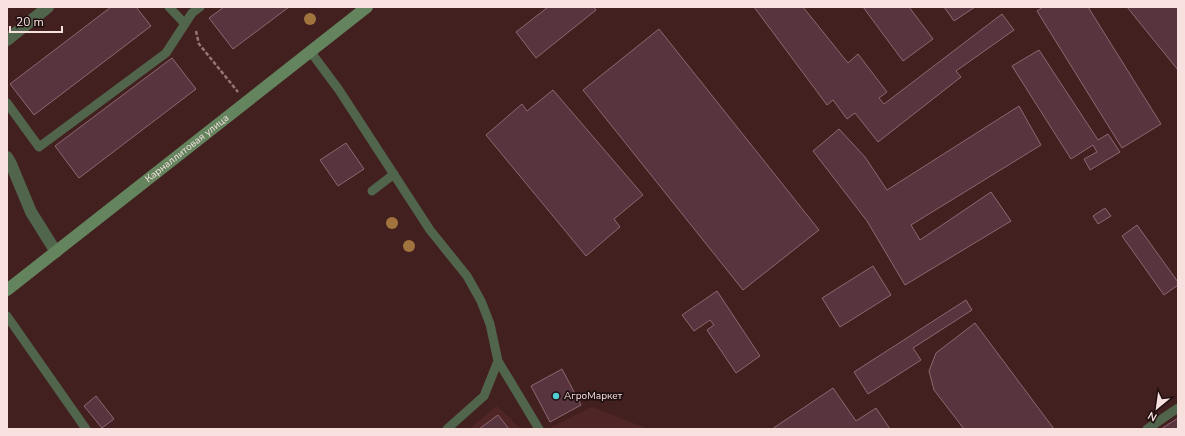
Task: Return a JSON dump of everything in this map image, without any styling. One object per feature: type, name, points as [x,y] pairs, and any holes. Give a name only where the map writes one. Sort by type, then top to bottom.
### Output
[{"type":"street","points":[[7,40],[48,7]]},
{"type":"street","name":"Карналлитовая улица","points":[[7,290],[367,7]]},
{"type":"street","points":[[7,157],[31,212],[56,252]]},
{"type":"lane","points":[[169,7],[185,24]]},
{"type":"lane","points":[[7,103],[40,147],[166,53],[192,13],[200,7]]},
{"type":"lane","points":[[310,51],[339,90],[430,230],[467,276],[481,301],[490,324],[498,361],[539,429]]},
{"type":"lane","points":[[372,191],[394,174]]},
{"type":"lane","points":[[7,316],[86,429]]},
{"type":"lane","points":[[447,429],[484,396],[498,361]]},
{"type":"lane","points":[[1147,429],[1178,408]]},
{"type":"path","points":[[192,13],[200,44],[246,101]]},
{"type":"shaded area","points":[[497,406],[521,429],[469,429]]},
{"type":"shaded area","points":[[592,407],[638,425],[650,429],[547,429]]},
{"type":"building","points":[[111,7],[136,7],[151,26],[34,115],[10,84]]},
{"type":"building","points":[[224,7],[289,7],[233,49],[209,18]]},
{"type":"building","points":[[548,7],[594,7],[596,10],[536,58],[516,32]]},
{"type":"building","points":[[754,7],[803,7],[848,63],[858,54],[887,92],[879,98],[884,104],[1002,14],[1014,30],[956,71],[961,77],[878,142],[855,113],[847,119],[833,100],[827,105]]},
{"type":"building","points":[[863,7],[909,7],[933,39],[903,61]]},
{"type":"building","points":[[944,7],[975,7],[954,21]]},
{"type":"building","points":[[1043,7],[1088,7],[1161,124],[1122,148],[1037,11]]},
{"type":"building","points":[[1127,7],[1178,7],[1178,70]]},
{"type":"building","points":[[659,29],[819,230],[743,290],[583,90]]},
{"type":"building","points":[[1039,50],[1098,140],[1108,134],[1120,152],[1090,170],[1084,159],[1097,152],[1093,145],[1071,159],[1012,66]]},
{"type":"building","points":[[172,58],[196,89],[79,178],[55,146]]},
{"type":"building","points":[[553,90],[643,195],[614,219],[620,227],[586,256],[486,135],[522,104],[527,111]]},
{"type":"building","points":[[1019,106],[1041,145],[911,225],[920,240],[991,192],[1011,221],[905,285],[867,221],[813,151],[839,129],[865,157],[887,190]]},
{"type":"building","points":[[346,143],[364,169],[338,186],[320,160]]},
{"type":"building","points":[[1105,208],[1111,216],[1098,224],[1093,216]]},
{"type":"building","points":[[1137,225],[1178,282],[1178,285],[1164,295],[1122,236]]},
{"type":"building","points":[[873,266],[891,295],[840,327],[822,298]]},
{"type":"building","points":[[717,291],[760,356],[736,373],[707,330],[714,325],[710,320],[694,331],[682,315]]},
{"type":"building","points":[[966,300],[972,310],[913,348],[921,360],[868,394],[854,372]]},
{"type":"building","points":[[975,323],[1054,429],[964,429],[934,390],[929,371],[936,353]]},
{"type":"building","name":"АгроМаркет","points":[[562,369],[581,405],[550,422],[531,386]]},
{"type":"building","points":[[833,388],[856,421],[876,408],[890,429],[772,429]]},
{"type":"building","points":[[96,396],[114,419],[102,428],[84,406]]},
{"type":"building","points":[[498,415],[509,429],[479,429]]},
{"type":"building","points":[[1178,418],[1178,429],[1161,429]]},
{"type":"place","name":"АгроМаркет","points":[[556,396]]}]
